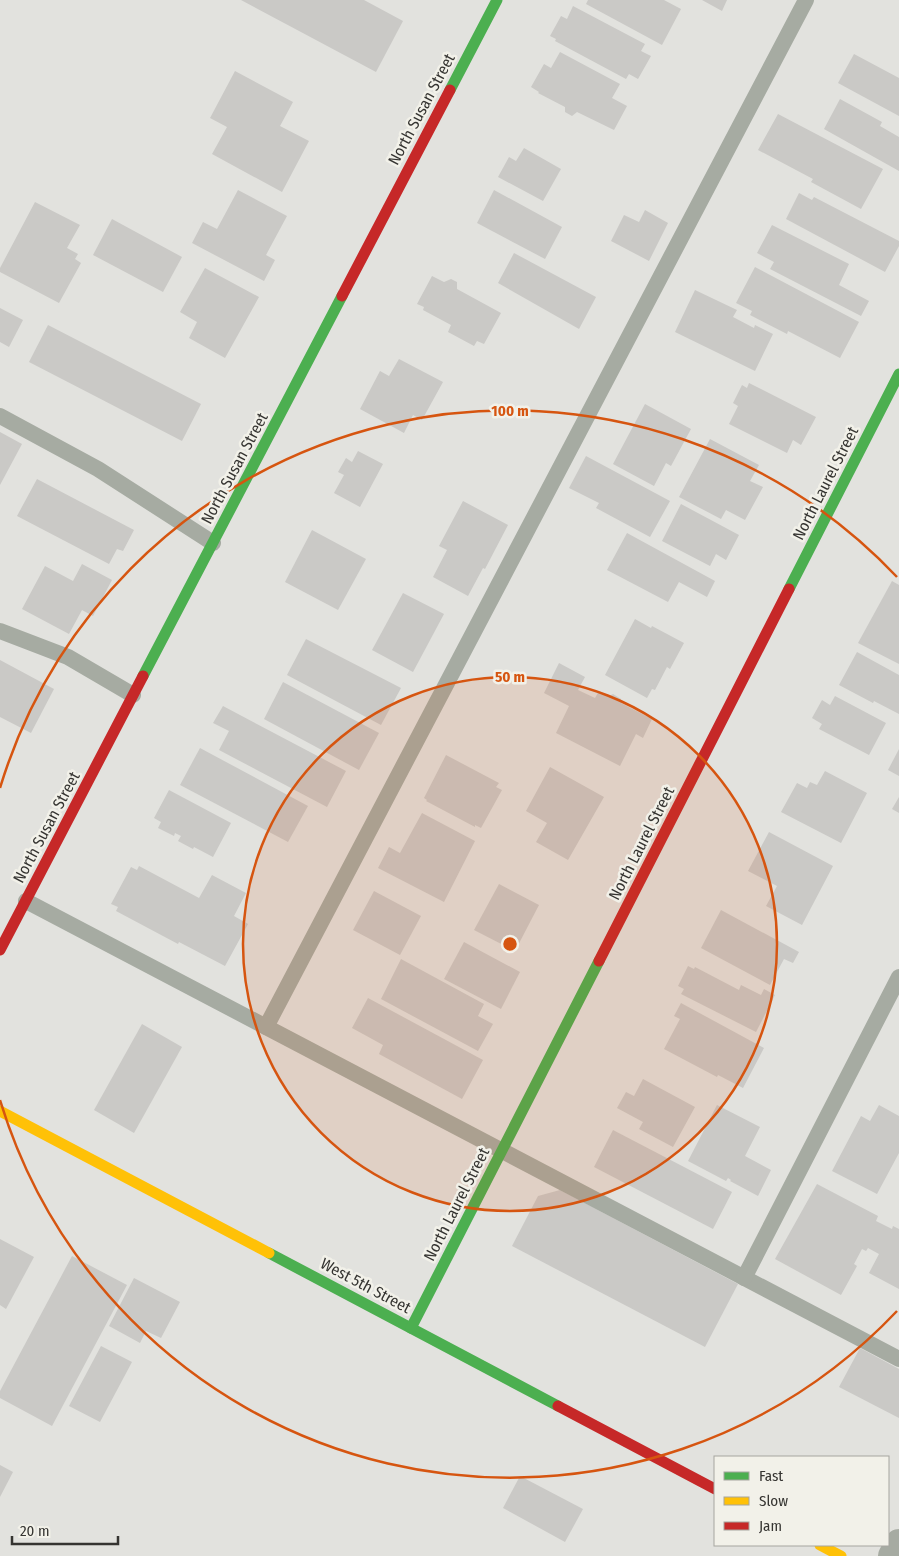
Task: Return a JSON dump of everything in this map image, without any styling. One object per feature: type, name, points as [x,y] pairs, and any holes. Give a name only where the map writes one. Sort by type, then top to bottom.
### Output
[{"type":"street","name":"North Susan Street","points":[[0,950],[497,0]]},
{"type":"street","name":"North Laurel Street","points":[[411,1328],[899,374]]},
{"type":"street","name":"West 5th Street","points":[[0,1111],[714,1488]]},
{"type":"street","points":[[892,1556],[899,1543]]},
{"type":"street","points":[[822,1546],[841,1556]]},
{"type":"lane","points":[[266,1027],[806,0]]},
{"type":"lane","points":[[0,416],[98,469],[213,543]]},
{"type":"lane","points":[[0,631],[68,656],[133,695]]},
{"type":"lane","points":[[26,901],[899,1359]]},
{"type":"lane","points":[[744,1278],[899,977]]},
{"type":"building","points":[[241,0],[364,0],[403,21],[376,72]]},
{"type":"building","points":[[588,0],[664,0],[681,9],[662,45],[586,4]]},
{"type":"building","points":[[702,0],[727,0],[722,11]]},
{"type":"building","points":[[573,6],[645,44],[641,51],[651,56],[638,79],[629,74],[626,79],[555,41],[556,39],[550,36],[561,16],[567,19]]},
{"type":"building","points":[[560,52],[620,84],[612,98],[627,106],[614,130],[577,112],[572,116],[565,112],[565,107],[538,93],[531,87],[544,64],[551,68]]},
{"type":"building","points":[[854,54],[899,78],[899,116],[838,83]]},
{"type":"building","points":[[235,71],[293,102],[280,126],[309,141],[282,192],[212,154],[227,127],[210,118]]},
{"type":"building","points":[[840,99],[882,122],[880,126],[899,137],[899,171],[824,129]]},
{"type":"building","points":[[778,114],[883,169],[861,209],[811,182],[813,179],[758,150]]},
{"type":"building","points":[[524,148],[561,169],[543,201],[498,177],[509,157],[516,161]]},
{"type":"building","points":[[238,190],[287,216],[266,255],[275,260],[264,281],[192,243],[203,222],[217,229]]},
{"type":"building","points":[[494,190],[562,227],[545,259],[477,223]]},
{"type":"building","points":[[799,193],[812,200],[814,197],[899,241],[899,246],[885,272],[786,219]]},
{"type":"building","points":[[35,202],[80,225],[67,248],[78,254],[75,259],[81,263],[59,303],[0,272],[0,268]]},
{"type":"building","points":[[645,210],[668,223],[649,261],[611,241],[624,215],[639,222]]},
{"type":"building","points":[[112,219],[182,257],[163,292],[93,255]]},
{"type":"building","points":[[772,225],[849,264],[839,285],[869,301],[861,316],[770,269],[774,262],[757,253]]},
{"type":"building","points":[[514,253],[596,297],[579,329],[498,283]]},
{"type":"building","points":[[755,267],[859,322],[840,358],[788,331],[787,334],[750,315],[752,311],[736,303]]},
{"type":"building","points":[[205,268],[259,297],[225,358],[189,338],[197,322],[180,312]]},
{"type":"building","points":[[432,276],[444,282],[451,279],[457,282],[457,289],[501,313],[484,344],[477,341],[474,346],[448,332],[451,325],[423,310],[424,307],[417,304]]},
{"type":"building","points":[[695,290],[737,310],[733,317],[754,328],[755,325],[773,334],[755,371],[675,332]]},
{"type":"building","points":[[0,308],[23,320],[9,347],[0,342]]},
{"type":"building","points":[[48,325],[201,404],[182,441],[29,362]]},
{"type":"building","points":[[399,359],[443,382],[422,420],[413,415],[404,433],[360,409],[380,371],[389,376]]},
{"type":"building","points":[[749,383],[816,417],[801,445],[793,440],[787,453],[729,424],[738,406],[733,403],[742,385],[747,388]]},
{"type":"building","points":[[645,404],[691,429],[671,466],[666,463],[654,486],[613,464]]},
{"type":"building","points":[[0,432],[22,444],[0,485]]},
{"type":"building","points":[[710,439],[759,465],[750,481],[763,487],[745,520],[726,510],[721,519],[679,497]]},
{"type":"building","points":[[358,451],[383,464],[360,507],[334,493],[344,475],[338,472],[346,458],[352,462]]},
{"type":"building","points":[[586,456],[670,501],[650,537],[596,508],[599,503],[569,488]]},
{"type":"building","points":[[37,479],[134,530],[123,551],[117,549],[109,564],[17,516]]},
{"type":"building","points":[[463,501],[508,525],[485,569],[483,568],[468,596],[433,577],[447,550],[439,546]]},
{"type":"building","points":[[681,504],[739,535],[726,560],[716,554],[710,566],[662,541]]},
{"type":"building","points":[[312,530],[366,559],[338,610],[285,582]]},
{"type":"building","points":[[627,533],[715,581],[707,597],[679,582],[668,602],[607,570]]},
{"type":"building","points":[[82,564],[112,580],[93,616],[82,610],[69,634],[22,609],[45,566],[73,581]]},
{"type":"building","points":[[892,581],[899,585],[899,664],[858,643]]},
{"type":"building","points":[[403,593],[444,614],[413,672],[372,650]]},
{"type":"building","points":[[635,619],[684,643],[670,669],[667,667],[655,690],[652,689],[647,698],[605,675]]},
{"type":"building","points":[[306,639],[401,688],[381,725],[287,675]]},
{"type":"building","points":[[857,652],[899,675],[899,714],[839,685]]},
{"type":"building","points":[[0,660],[54,689],[31,733],[0,717]]},
{"type":"building","points":[[559,663],[585,677],[578,690],[595,698],[599,691],[609,696],[613,694],[621,699],[621,703],[652,719],[643,738],[636,734],[620,766],[556,733],[569,706],[544,693]]},
{"type":"building","points":[[283,682],[379,733],[359,770],[264,719]]},
{"type":"building","points":[[835,696],[886,723],[869,755],[819,729],[822,724],[812,718],[822,700],[830,705]]},
{"type":"building","points":[[223,706],[346,771],[327,807],[219,750],[229,731],[213,723]]},
{"type":"building","points":[[200,748],[308,806],[288,842],[180,785]]},
{"type":"building","points":[[899,749],[899,776],[888,770]]},
{"type":"building","points":[[446,755],[499,783],[496,787],[502,790],[481,828],[475,825],[475,827],[426,801],[424,798]]},
{"type":"building","points":[[550,767],[604,797],[568,860],[536,842],[547,823],[526,811]]},
{"type":"building","points":[[825,771],[867,793],[841,843],[781,812],[797,783],[807,788],[810,782],[817,785]]},
{"type":"building","points":[[169,790],[231,823],[213,857],[178,841],[181,836],[175,833],[174,836],[158,828],[161,822],[154,818]]},
{"type":"building","points":[[899,797],[899,813],[892,809]]},
{"type":"building","points":[[422,813],[475,841],[444,902],[378,868],[389,847],[400,853]]},
{"type":"building","points":[[769,832],[833,866],[802,925],[766,906],[777,886],[748,871]]},
{"type":"building","points":[[139,866],[199,898],[212,875],[246,893],[234,916],[248,924],[225,966],[179,942],[178,944],[116,911],[118,907],[111,904],[131,867],[137,870]]},
{"type":"building","points":[[499,884],[539,905],[515,951],[474,930]]},
{"type":"building","points":[[374,891],[421,916],[400,955],[353,930]]},
{"type":"building","points":[[721,910],[799,952],[793,963],[784,959],[770,985],[701,948]]},
{"type":"building","points":[[464,942],[520,972],[501,1009],[444,979]]},
{"type":"building","points":[[401,959],[484,1004],[478,1016],[493,1024],[478,1051],[381,999]]},
{"type":"building","points":[[688,966],[694,969],[695,967],[739,990],[741,985],[761,995],[764,989],[775,995],[756,1032],[681,994],[684,989],[678,986]]},
{"type":"building","points":[[368,998],[483,1060],[462,1099],[379,1054],[383,1045],[352,1028]]},
{"type":"building","points":[[681,1003],[764,1048],[743,1088],[718,1075],[717,1077],[664,1049],[680,1019],[674,1016]]},
{"type":"building","points":[[142,1024],[182,1047],[134,1133],[94,1110]]},
{"type":"building","points":[[643,1079],[695,1107],[673,1147],[639,1129],[643,1122],[617,1108],[626,1092],[634,1096]]},
{"type":"building","points":[[717,1105],[760,1127],[745,1156],[771,1170],[758,1196],[730,1181],[728,1178],[726,1181],[688,1161]]},
{"type":"building","points":[[879,1105],[899,1116],[899,1153],[877,1194],[832,1171],[861,1116],[870,1121]]},
{"type":"building","points":[[613,1130],[732,1192],[713,1229],[594,1167]]},
{"type":"building","points":[[817,1184],[878,1216],[876,1221],[892,1229],[893,1226],[899,1229],[899,1289],[869,1273],[879,1254],[868,1248],[866,1251],[862,1249],[854,1264],[857,1266],[841,1295],[775,1259]]},
{"type":"building","points":[[560,1190],[738,1284],[705,1347],[512,1246],[538,1196]]},
{"type":"building","points":[[0,1239],[34,1257],[6,1309],[0,1305]]},
{"type":"building","points":[[72,1256],[127,1285],[52,1426],[0,1398],[0,1391]]},
{"type":"building","points":[[134,1278],[180,1302],[161,1338],[146,1331],[140,1343],[109,1326]]},
{"type":"building","points":[[101,1346],[132,1362],[100,1422],[69,1406]]},
{"type":"building","points":[[860,1348],[899,1369],[899,1418],[839,1387]]},
{"type":"building","points":[[0,1465],[13,1472],[0,1497]]},
{"type":"building","points":[[520,1476],[583,1509],[565,1542],[503,1508]]},
{"type":"traffic: fast","points":[[450,90],[497,0]]},
{"type":"traffic: fast","points":[[143,676],[342,296]]},
{"type":"traffic: fast","points":[[789,589],[899,374]]},
{"type":"traffic: fast","points":[[411,1328],[599,961]]},
{"type":"traffic: fast","points":[[269,1253],[558,1406]]},
{"type":"traffic: slow","points":[[0,1111],[269,1253]]},
{"type":"traffic: slow","points":[[822,1546],[841,1556]]},
{"type":"traffic: jam","points":[[342,296],[450,90]]},
{"type":"traffic: jam","points":[[599,961],[789,589]]},
{"type":"traffic: jam","points":[[0,950],[143,676]]},
{"type":"traffic: jam","points":[[558,1406],[714,1488]]}]
